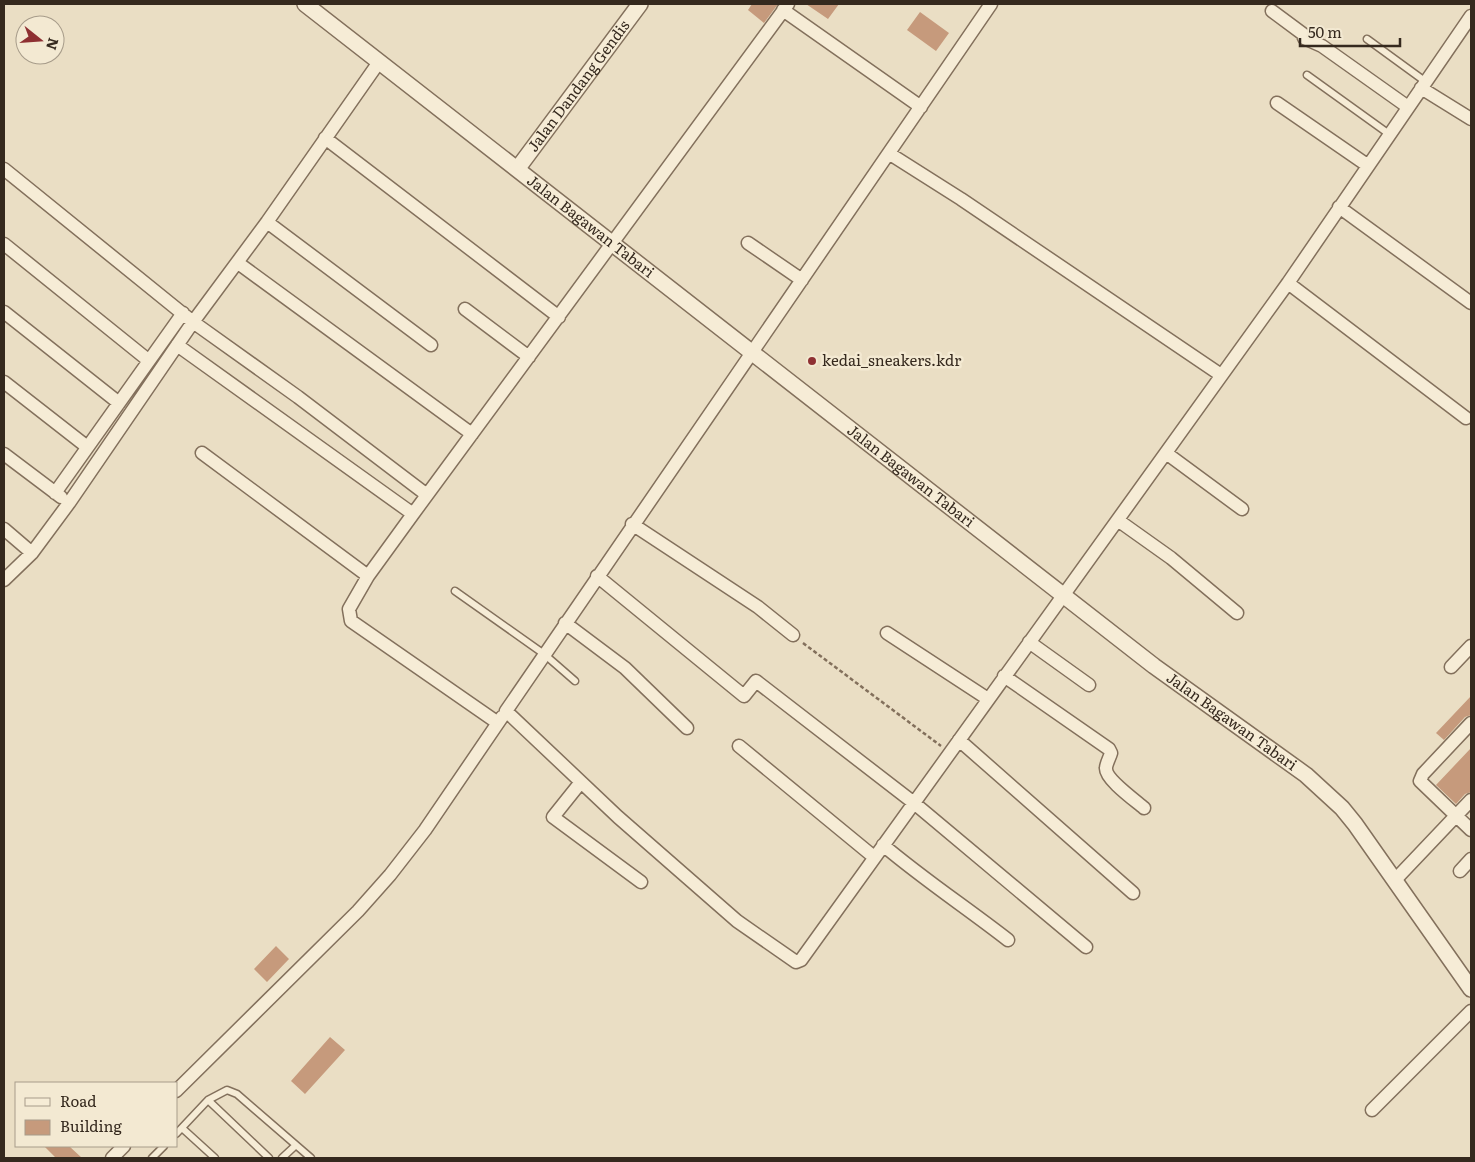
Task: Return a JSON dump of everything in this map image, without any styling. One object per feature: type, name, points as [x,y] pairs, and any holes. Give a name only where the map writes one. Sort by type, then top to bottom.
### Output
[{"type":"street","name":"Jalan Bagawan Tabari","points":[[305,4],[518,168],[612,244],[752,351],[1154,666],[1306,775],[1342,808],[1471,989]]},
{"type":"street","name":"Jalan Dandang Gendis","points":[[518,168],[640,4]]},
{"type":"street","points":[[178,1089],[358,911],[390,875],[425,830],[632,524],[890,154],[991,4]]},
{"type":"street","points":[[498,723],[351,621],[348,616],[349,608],[368,576],[786,7],[921,107]]},
{"type":"street","points":[[1272,11],[1303,34],[1304,38],[1322,46],[1408,107]]},
{"type":"street","points":[[506,710],[580,782],[737,921],[796,962],[801,960],[1004,676],[1119,521],[1220,375],[1288,283],[1367,165],[1471,16]]},
{"type":"street","points":[[4,580],[32,553],[69,503],[193,322],[238,263],[379,62]]},
{"type":"street","points":[[1424,85],[1471,119]]},
{"type":"street","points":[[1277,103],[1367,165]]},
{"type":"street","points":[[325,138],[559,317]]},
{"type":"street","points":[[890,154],[1024,241],[1220,375]]},
{"type":"street","points":[[4,169],[193,322],[427,495]]},
{"type":"street","points":[[1339,208],[1471,303]]},
{"type":"street","points":[[267,222],[431,346]]},
{"type":"street","points":[[748,243],[802,280]]},
{"type":"street","points":[[4,244],[148,360]]},
{"type":"street","points":[[238,263],[472,434]]},
{"type":"street","points":[[1288,283],[1466,418]]},
{"type":"street","points":[[465,309],[529,356]]},
{"type":"street","points":[[4,312],[119,403]]},
{"type":"street","points":[[55,493],[86,446],[183,314]]},
{"type":"street","points":[[177,345],[413,514]]},
{"type":"street","points":[[4,382],[86,446]]},
{"type":"street","points":[[202,453],[368,576]]},
{"type":"street","points":[[1166,453],[1242,509]]},
{"type":"street","points":[[4,454],[69,503]]},
{"type":"street","points":[[1119,521],[1171,558],[1237,612]]},
{"type":"street","points":[[632,524],[758,607],[793,635]]},
{"type":"street","points":[[4,529],[32,553]]},
{"type":"street","points":[[597,576],[744,696],[756,681],[914,803],[1086,947]]},
{"type":"street","points":[[565,623],[625,668],[687,728]]},
{"type":"street","points":[[887,633],[988,699]]},
{"type":"street","points":[[1029,642],[1089,685]]},
{"type":"street","points":[[1451,667],[1471,646]]},
{"type":"street","points":[[1004,676],[1109,749],[1111,753],[1105,768],[1107,773],[1112,780],[1144,808]]},
{"type":"street","points":[[1471,723],[1423,774],[1420,781],[1471,830]]},
{"type":"street","points":[[959,740],[1133,893]]},
{"type":"street","points":[[740,746],[874,857]]},
{"type":"street","points":[[580,782],[553,816],[640,882]]},
{"type":"street","points":[[1395,880],[1471,800]]},
{"type":"street","points":[[883,845],[923,878],[970,910],[1008,940]]},
{"type":"street","points":[[1460,871],[1471,860]]},
{"type":"street","points":[[1372,1110],[1471,1011]]},
{"type":"street","points":[[112,1158],[123,1147]]},
{"type":"lane","points":[[1367,39],[1424,85]]},
{"type":"lane","points":[[1307,75],[1389,134]]},
{"type":"lane","points":[[455,591],[544,654],[575,681]]},
{"type":"lane","points":[[178,1132],[208,1100],[227,1090],[237,1094],[311,1158]]},
{"type":"lane","points":[[208,1100],[269,1158]]},
{"type":"lane","points":[[182,1128],[215,1158]]},
{"type":"lane","points":[[282,1158],[296,1145]]},
{"type":"lane","points":[[152,1158],[163,1147]]},
{"type":"path","points":[[793,635],[950,752]]},
{"type":"building","points":[[752,4],[778,4],[764,23],[748,10]]},
{"type":"building","points":[[806,4],[839,4],[828,19]]},
{"type":"building","points":[[920,12],[949,33],[936,51],[907,30]]},
{"type":"building","points":[[1471,696],[1471,715],[1465,717],[1444,740],[1436,733]]},
{"type":"building","points":[[1471,748],[1471,792],[1465,794],[1456,804],[1436,785]]},
{"type":"building","points":[[276,946],[289,959],[267,982],[254,969]]},
{"type":"building","points":[[330,1037],[345,1050],[305,1094],[291,1081]]},
{"type":"building","points":[[45,1147],[70,1147],[82,1158],[56,1158]]},
{"type":"place","name":"kedai_sneakers.kdr","points":[[812,361]]}]
